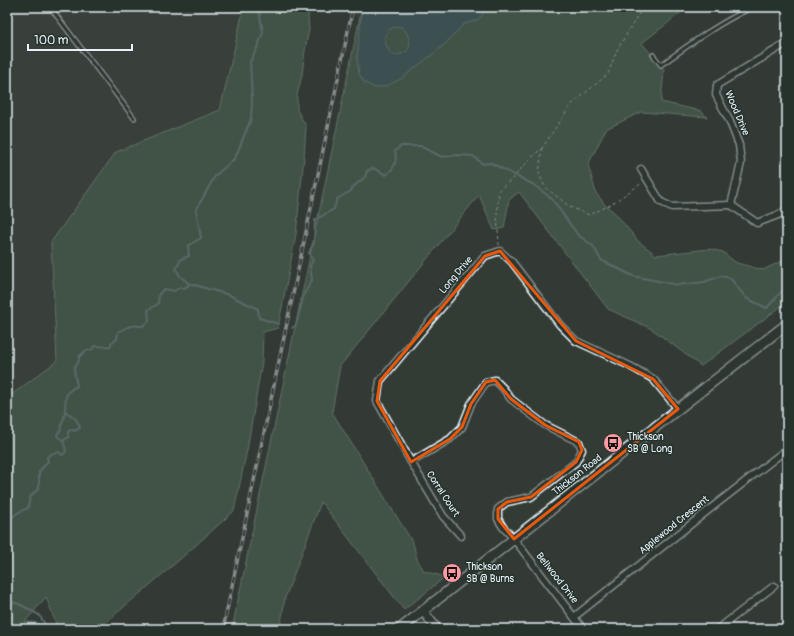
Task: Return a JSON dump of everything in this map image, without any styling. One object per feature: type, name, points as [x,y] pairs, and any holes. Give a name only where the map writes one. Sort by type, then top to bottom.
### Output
[{"type":"main road","name":"Thickson Road","points":[[400,629],[787,324]]},
{"type":"street","name":"Wood Drive","points":[[731,205],[741,163],[739,145],[730,122],[716,95],[717,85],[787,42]]},
{"type":"street","points":[[641,169],[661,202],[672,207],[731,205],[757,223],[787,210]]},
{"type":"street","points":[[500,251],[512,262],[560,325],[576,341],[630,366],[652,379],[678,409]]},
{"type":"street","name":"Long Drive","points":[[411,462],[377,401],[380,381],[485,256],[500,251]]},
{"type":"street","name":"Bellwood Drive","points":[[411,462],[450,439],[462,427],[471,404],[486,382],[495,380],[503,388],[511,400],[545,425],[580,442],[582,450],[576,462],[531,497],[506,502],[498,510],[498,519],[583,629]]},
{"type":"street","name":"Applewood Crescent","points":[[574,617],[714,505],[787,449]]},
{"type":"street","name":"Corral Court","points":[[411,462],[443,516],[461,536]]},
{"type":"street","points":[[718,629],[774,586]]},
{"type":"street","points":[[423,611],[437,629]]},
{"type":"lane","points":[[50,7],[134,118]]},
{"type":"lane","points":[[653,55],[661,65],[707,33],[736,15],[753,7]]},
{"type":"path","points":[[500,251],[497,215],[499,190],[512,179],[542,148],[571,104],[608,74],[617,50],[643,7]]},
{"type":"path","points":[[542,148],[539,174],[545,187],[570,207],[589,214],[610,205],[647,179]]},
{"type":"highlighted area","points":[[500,251],[576,341],[653,379],[678,409],[514,539],[498,519],[498,509],[507,502],[531,497],[576,462],[582,450],[579,442],[545,425],[511,399],[495,380],[486,382],[471,404],[462,427],[450,439],[411,462],[377,401],[380,381],[485,256]]},
{"type":"shaded area","points":[[7,7],[244,7],[220,110],[116,152],[51,241],[57,361],[7,398]]},
{"type":"shaded area","points":[[346,7],[362,7],[360,18],[345,11]]},
{"type":"green space","points":[[244,7],[316,7],[309,11],[309,29],[302,75],[297,95],[297,110],[306,126],[296,234],[278,328],[263,332],[262,362],[247,450],[234,511],[98,629],[58,629],[46,597],[25,622],[38,623],[43,629],[7,629],[7,398],[57,361],[51,242],[116,152],[220,110]]},
{"type":"green space","points":[[362,7],[688,7],[642,43],[664,70],[661,102],[701,111],[707,117],[641,112],[606,129],[588,165],[596,193],[639,242],[656,255],[709,249],[723,252],[737,263],[763,270],[784,260],[787,257],[787,302],[701,366],[652,329],[608,309],[519,192],[509,200],[504,228],[494,230],[479,195],[340,366],[332,412],[413,543],[417,559],[424,571],[445,577],[404,610],[321,502],[285,598],[280,629],[232,629]]},
{"type":"water","points":[[362,7],[488,7],[478,20],[464,24],[444,45],[401,79],[386,86],[375,88],[364,82],[359,74],[357,59]],"holes":[[[396,26],[404,29],[410,44],[405,52],[394,55],[387,47],[385,36],[389,30]]]},
{"type":"waterway","points":[[7,520],[20,511],[28,508],[30,497],[39,488],[39,472],[48,461],[47,457],[51,454],[59,452],[62,455],[66,451],[63,440],[58,437],[57,434],[61,430],[61,425],[64,419],[66,396],[68,392],[77,386],[74,370],[79,361],[79,357],[85,351],[93,349],[94,346],[111,346],[111,343],[117,339],[118,332],[129,326],[142,326],[147,324],[149,321],[148,310],[158,304],[159,294],[164,289],[174,291],[181,287],[182,289],[188,286],[188,283],[180,276],[176,269],[181,259],[189,256],[188,246],[201,238],[196,210],[215,176],[235,158],[251,119],[252,102],[250,62],[263,32],[257,7]]},
{"type":"waterway","points":[[292,328],[296,325],[304,294],[312,280],[310,266],[313,260],[309,253],[314,242],[315,220],[334,209],[337,199],[351,191],[353,187],[365,177],[367,171],[373,168],[386,175],[395,164],[395,151],[401,146],[420,146],[442,157],[458,155],[473,156],[483,164],[491,163],[534,185],[552,199],[577,234],[593,246],[601,260],[633,276],[678,285],[704,282],[721,276],[730,278],[746,298],[767,308],[787,285]]},
{"type":"waterway","points":[[188,283],[229,295],[258,309],[259,318],[279,324]]},
{"type":"waterway","points":[[63,441],[68,437],[68,432],[72,429],[74,431],[80,428],[76,420],[65,411]]},
{"type":"waterway","points":[[7,534],[7,542]]},
{"type":"waterway","points":[[7,605],[11,602],[19,604],[39,615],[48,629]]},
{"type":"railway","points":[[223,629],[353,7]]},
{"type":"place","name":"Thickson SB @ Long","points":[[613,443]]},
{"type":"place","name":"Thickson SB @ Burns","points":[[452,573]]}]
